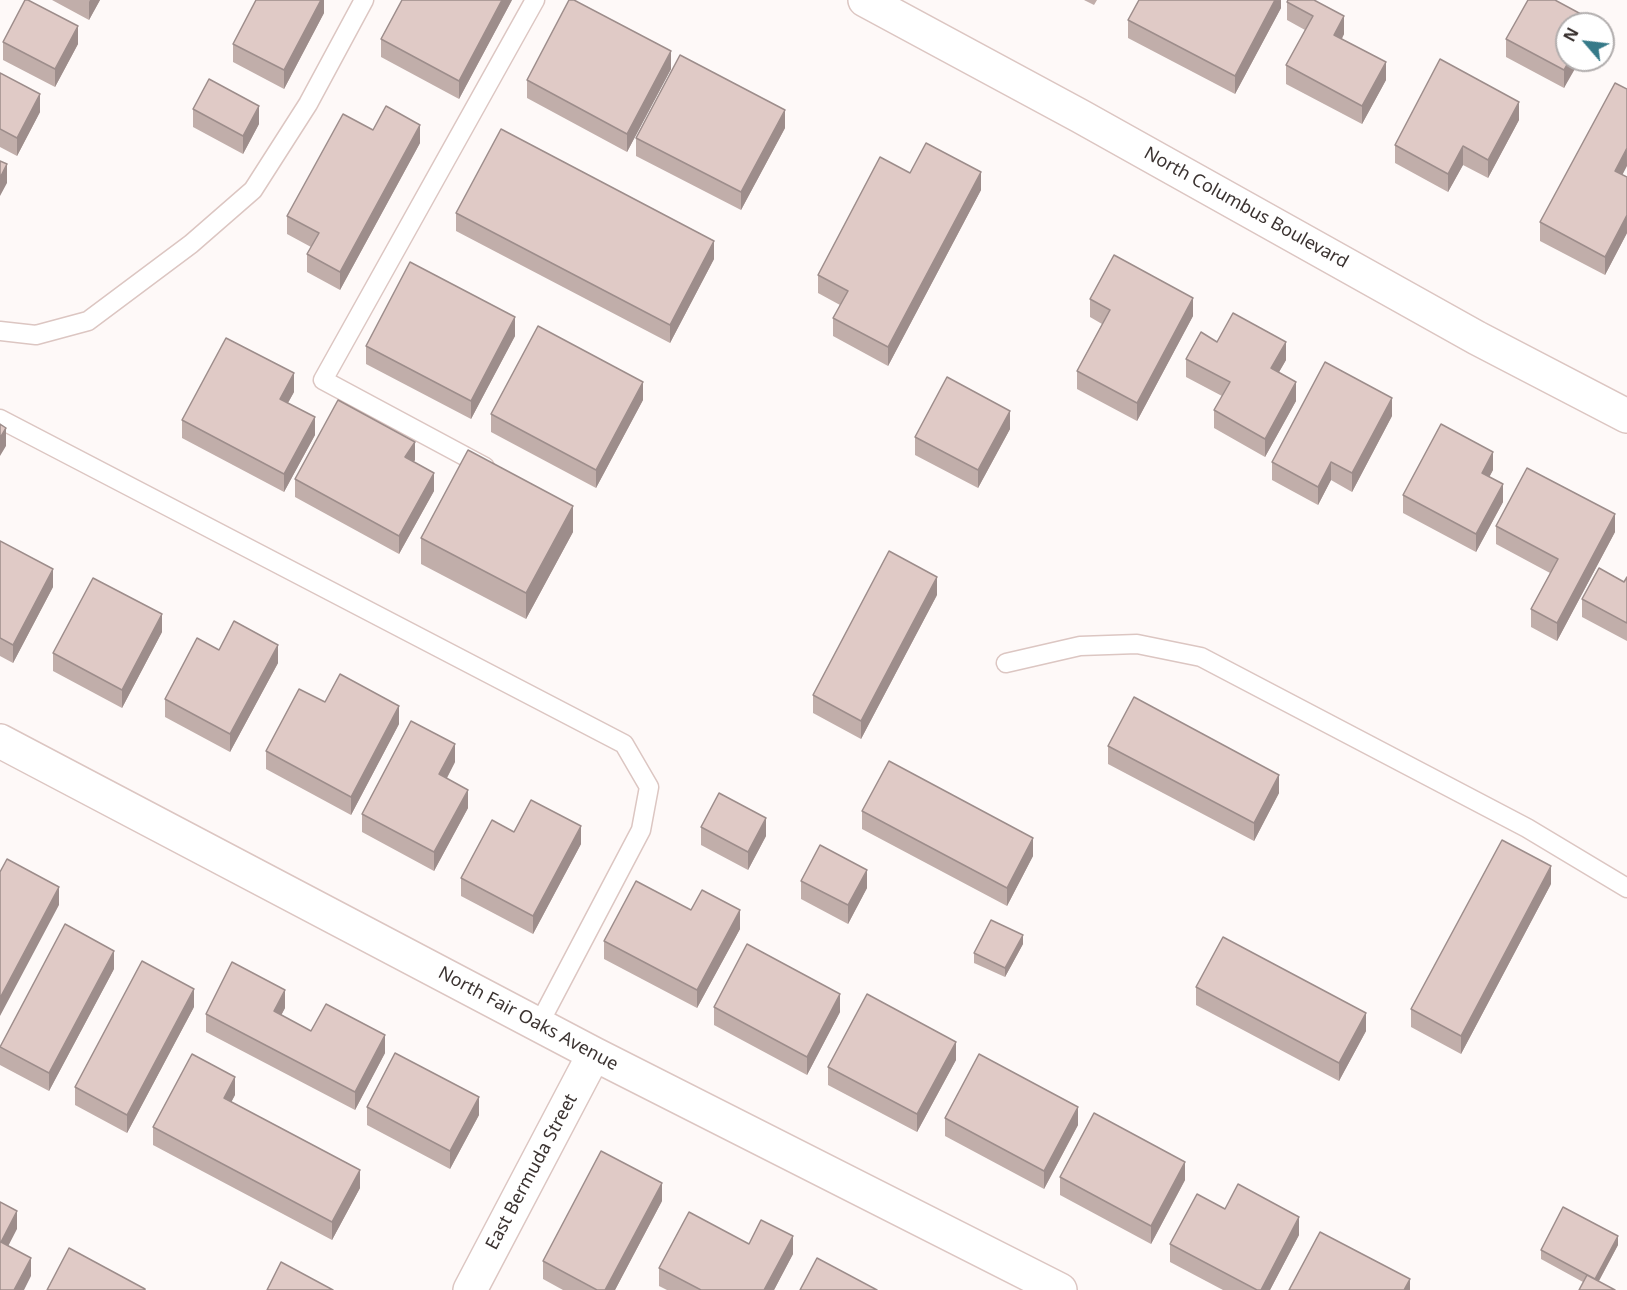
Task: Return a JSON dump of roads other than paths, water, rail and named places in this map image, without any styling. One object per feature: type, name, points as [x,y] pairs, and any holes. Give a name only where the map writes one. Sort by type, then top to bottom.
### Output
[{"type":"street","name":"North Columbus Boulevard","points":[[865,0],[1080,116],[1477,338],[1627,416]]},
{"type":"street","name":"North Fair Oaks Avenue","points":[[0,741],[594,1054],[1060,1290]]},
{"type":"street","name":"East Bermuda Street","points":[[470,1290],[594,1054]]},
{"type":"lane","points":[[0,331],[36,335],[87,321],[191,244],[253,190],[309,104],[364,0]]},
{"type":"lane","points":[[502,476],[323,380],[535,0]]},
{"type":"lane","points":[[0,419],[624,744],[649,787],[641,830],[539,1024]]},
{"type":"lane","points":[[1006,663],[1080,646],[1137,644],[1201,657],[1527,828],[1627,888]]}]
